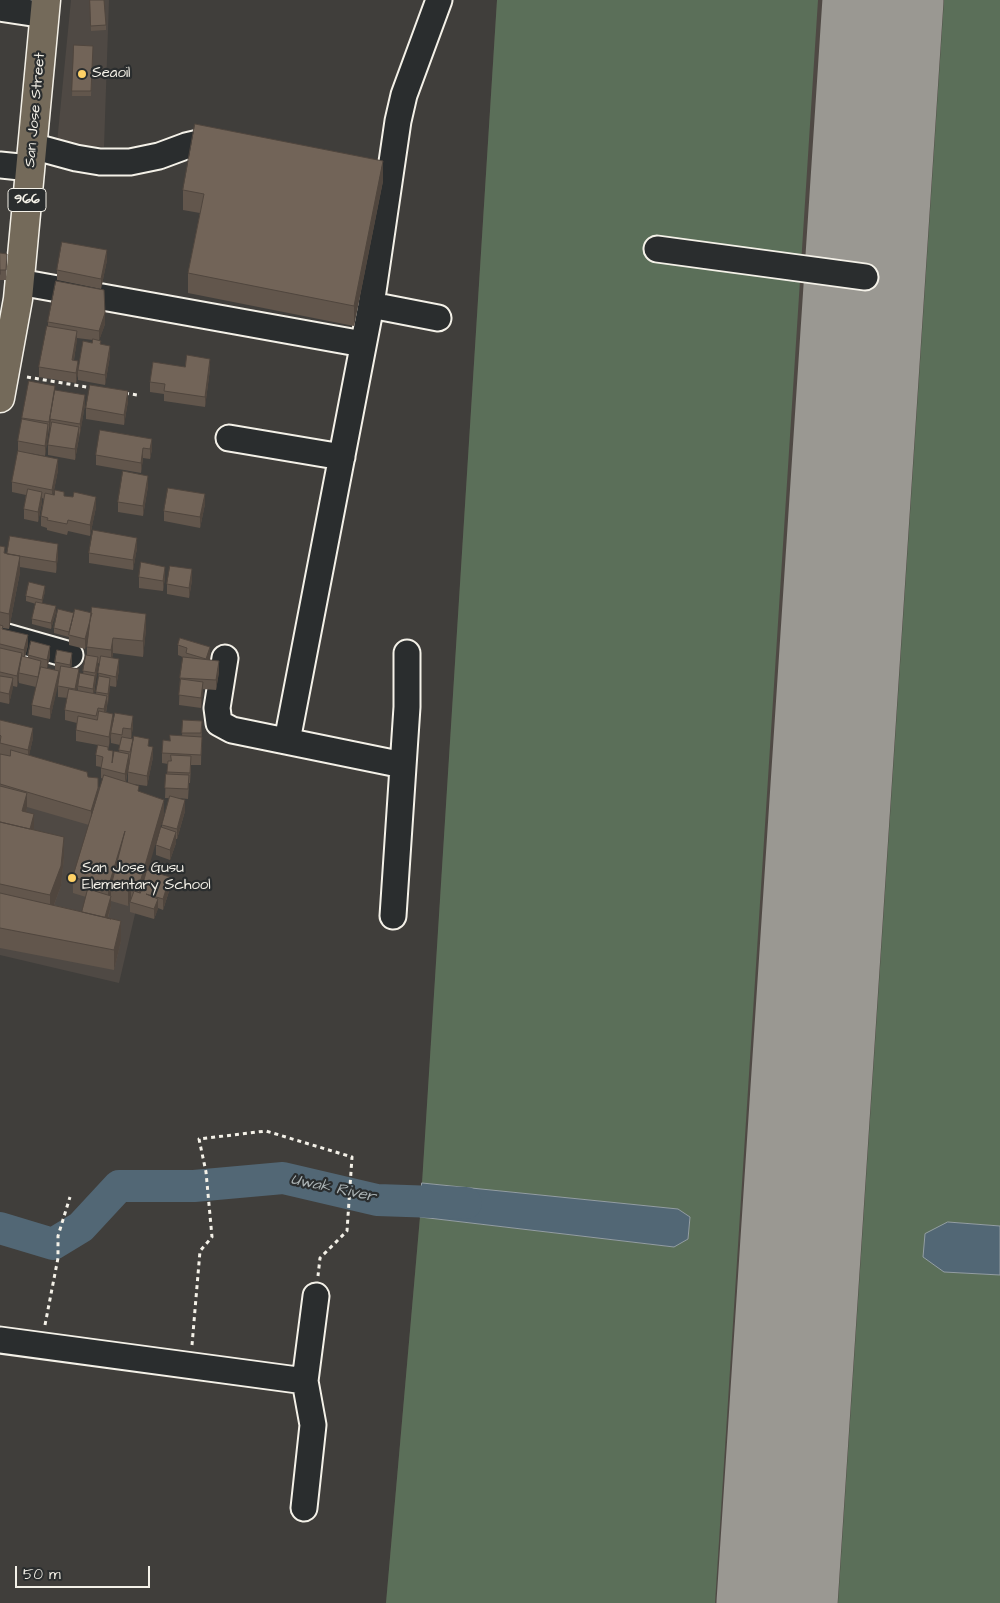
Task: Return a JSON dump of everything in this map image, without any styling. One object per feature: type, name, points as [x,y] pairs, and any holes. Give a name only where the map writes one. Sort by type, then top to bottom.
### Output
[{"type":"main road","name":"San Jose Street","points":[[3,386],[12,292],[31,157],[45,8]]},
{"type":"street","points":[[287,741],[371,305],[381,171],[404,95],[439,0]]},
{"type":"street","points":[[0,8],[45,8]]},
{"type":"street","points":[[0,165],[31,157],[76,158],[100,162],[130,162],[159,156],[199,143],[212,143],[250,150]]},
{"type":"street","points":[[657,250],[864,277]]},
{"type":"street","points":[[12,292],[364,344]]},
{"type":"street","points":[[371,305],[438,318]]},
{"type":"street","points":[[229,438],[342,457]]},
{"type":"street","points":[[0,635],[70,655]]},
{"type":"street","points":[[393,916],[407,707],[407,653]]},
{"type":"street","points":[[225,658],[217,708],[219,723],[232,730],[403,765]]},
{"type":"street","points":[[304,1508],[313,1425],[305,1382],[316,1296]]},
{"type":"street","points":[[0,1340],[305,1382]]},
{"type":"path","points":[[3,386],[99,389]]},
{"type":"path","points":[[118,392],[137,396]]},
{"type":"path","points":[[191,1365],[200,1251],[212,1237],[206,1172],[199,1139],[266,1131],[352,1157],[347,1231],[320,1258],[316,1296]]},
{"type":"path","points":[[41,1346],[58,1258],[58,1236],[70,1196]]},
{"type":"shaded area","points":[[71,0],[109,0],[104,147],[57,143]]},
{"type":"shaded area","points":[[497,0],[1000,0],[1000,1603],[386,1603],[420,1217]]},
{"type":"shaded area","name":"San Jose Gusu Elementary School","points":[[0,764],[161,802],[119,983],[0,955]]},
{"type":"green space","points":[[497,0],[818,0],[715,1603],[386,1603],[420,1217],[673,1247],[688,1239],[690,1217],[678,1209],[422,1183]]},
{"type":"green space","points":[[944,0],[1000,0],[1000,1226],[948,1222],[944,1272],[1000,1275],[1000,1603],[838,1603]]},
{"type":"water","points":[[422,1183],[678,1209],[690,1217],[688,1239],[674,1247],[420,1217]]},
{"type":"water","points":[[948,1222],[1000,1226],[1000,1275],[944,1272],[923,1257],[925,1234]]},
{"type":"building","points":[[90,0],[104,0],[106,25],[91,26]]},
{"type":"building","name":"Seaoil","points":[[74,45],[93,46],[91,91],[72,91]]},
{"type":"building","points":[[195,124],[383,161],[354,306],[188,273],[204,194],[183,190]]},
{"type":"building","points":[[62,242],[107,250],[101,279],[57,270]]},
{"type":"building","points":[[0,253],[7,254],[6,270],[0,270]]},
{"type":"building","points":[[56,281],[104,290],[105,313],[99,331],[48,322]]},
{"type":"building","points":[[47,326],[77,331],[72,360],[78,361],[76,373],[39,367]]},
{"type":"building","points":[[93,339],[101,341],[100,344],[110,346],[105,375],[78,370],[83,341],[92,343]]},
{"type":"building","points":[[187,355],[210,359],[205,397],[164,391],[165,384],[150,382],[153,362],[185,367]]},
{"type":"building","points":[[29,381],[55,386],[49,422],[22,418]]},
{"type":"building","points":[[90,385],[128,391],[124,415],[86,408]]},
{"type":"building","points":[[55,390],[85,395],[80,424],[50,419]]},
{"type":"building","points":[[22,419],[48,424],[45,446],[18,441]]},
{"type":"building","points":[[52,422],[79,427],[75,449],[48,445]]},
{"type":"building","points":[[100,430],[152,439],[150,449],[143,448],[141,463],[96,455]]},
{"type":"building","points":[[18,451],[58,459],[52,490],[12,482]]},
{"type":"building","points":[[123,471],[148,476],[143,506],[118,502]]},
{"type":"building","points":[[168,488],[205,494],[200,517],[164,511]]},
{"type":"building","points":[[28,489],[42,492],[38,512],[24,509]]},
{"type":"building","points":[[55,490],[64,492],[64,496],[73,497],[74,492],[96,497],[90,525],[68,520],[67,524],[47,520],[48,518],[41,516],[45,493],[54,495]]},
{"type":"building","points":[[93,530],[137,538],[133,560],[89,553]]},
{"type":"building","points":[[10,536],[58,544],[56,562],[7,554]]},
{"type":"building","points":[[0,546],[5,547],[4,553],[20,556],[9,614],[0,612]]},
{"type":"building","points":[[141,562],[165,567],[163,581],[139,577]]},
{"type":"building","points":[[170,566],[192,569],[189,588],[167,584]]},
{"type":"building","points":[[29,582],[45,586],[42,600],[26,596]]},
{"type":"building","points":[[36,602],[56,606],[51,623],[32,619]]},
{"type":"building","points":[[92,607],[146,614],[143,641],[113,638],[111,650],[87,647]]},
{"type":"building","points":[[58,609],[74,613],[69,632],[54,628]]},
{"type":"building","points":[[75,609],[92,613],[85,639],[69,635]]},
{"type":"building","points":[[0,625],[3,626],[2,629],[28,635],[24,650],[0,644]]},
{"type":"building","points":[[180,638],[210,647],[206,659],[186,653],[187,648],[178,645]]},
{"type":"building","points":[[31,641],[50,646],[47,660],[28,655]]},
{"type":"building","points":[[0,648],[22,653],[17,676],[0,672]]},
{"type":"building","points":[[57,650],[72,653],[70,665],[55,662]]},
{"type":"building","points":[[86,655],[98,657],[95,673],[83,671]]},
{"type":"building","points":[[22,656],[41,661],[38,677],[19,673]]},
{"type":"building","points":[[101,656],[119,659],[116,677],[98,673]]},
{"type":"building","points":[[183,657],[219,661],[216,680],[180,678]]},
{"type":"building","points":[[61,666],[79,669],[75,689],[58,686]]},
{"type":"building","points":[[41,667],[59,671],[50,709],[32,705]]},
{"type":"building","points":[[80,673],[95,676],[93,689],[78,686]]},
{"type":"building","points":[[0,676],[13,678],[9,694],[0,692]]},
{"type":"building","points":[[99,676],[110,678],[108,694],[96,692]]},
{"type":"building","points":[[181,679],[203,682],[201,698],[179,695]]},
{"type":"building","points":[[69,689],[107,696],[104,709],[98,708],[96,716],[65,710]]},
{"type":"building","points":[[99,711],[113,714],[109,737],[76,730],[78,716],[97,720]]},
{"type":"building","points":[[115,713],[133,716],[131,729],[123,728],[122,735],[111,733]]},
{"type":"building","points":[[0,720],[33,728],[28,750],[0,743]]},
{"type":"building","points":[[183,720],[202,721],[201,733],[182,733]]},
{"type":"building","points":[[170,735],[202,737],[201,755],[162,753],[163,740],[170,741]]},
{"type":"building","points":[[134,736],[149,739],[148,746],[153,747],[147,776],[128,772]]},
{"type":"building","points":[[122,737],[133,739],[130,752],[119,750]]},
{"type":"building","points":[[98,745],[108,747],[108,750],[113,751],[112,763],[114,751],[129,754],[125,774],[101,768],[103,757],[96,755]]},
{"type":"building","points":[[11,750],[87,772],[88,777],[98,778],[98,788],[91,811],[0,784],[0,754],[10,756]]},
{"type":"building","points":[[171,755],[191,756],[190,773],[167,772],[168,761],[171,761]]},
{"type":"building","points":[[166,774],[189,775],[188,789],[165,788]]},
{"type":"building","points":[[104,775],[139,786],[138,791],[164,800],[139,886],[131,883],[128,891],[111,886],[125,831],[108,888],[73,877]]},
{"type":"building","points":[[0,786],[27,793],[22,811],[34,814],[30,829],[0,822]]},
{"type":"building","points":[[170,796],[185,800],[177,829],[162,825]]},
{"type":"building","points":[[0,822],[64,837],[61,866],[50,895],[0,884]]},
{"type":"building","points":[[161,827],[176,832],[170,850],[156,845]]},
{"type":"building","points":[[147,870],[170,877],[163,899],[146,894],[158,899],[154,909],[130,902],[134,891],[140,893]]},
{"type":"building","points":[[88,889],[111,896],[105,917],[111,919],[82,912]]},
{"type":"building","points":[[0,893],[121,921],[114,950],[0,928]]},
{"type":"waterway","name":"Uwak River","points":[[0,1228],[53,1244],[81,1227],[119,1186],[194,1186],[283,1178],[377,1200],[466,1203]]},
{"type":"runway","points":[[777,1603],[883,0]]},
{"type":"place","name":"Seaoil","points":[[82,74]]},
{"type":"place","name":"San Jose Gusu Elementary School","points":[[72,878]]}]
